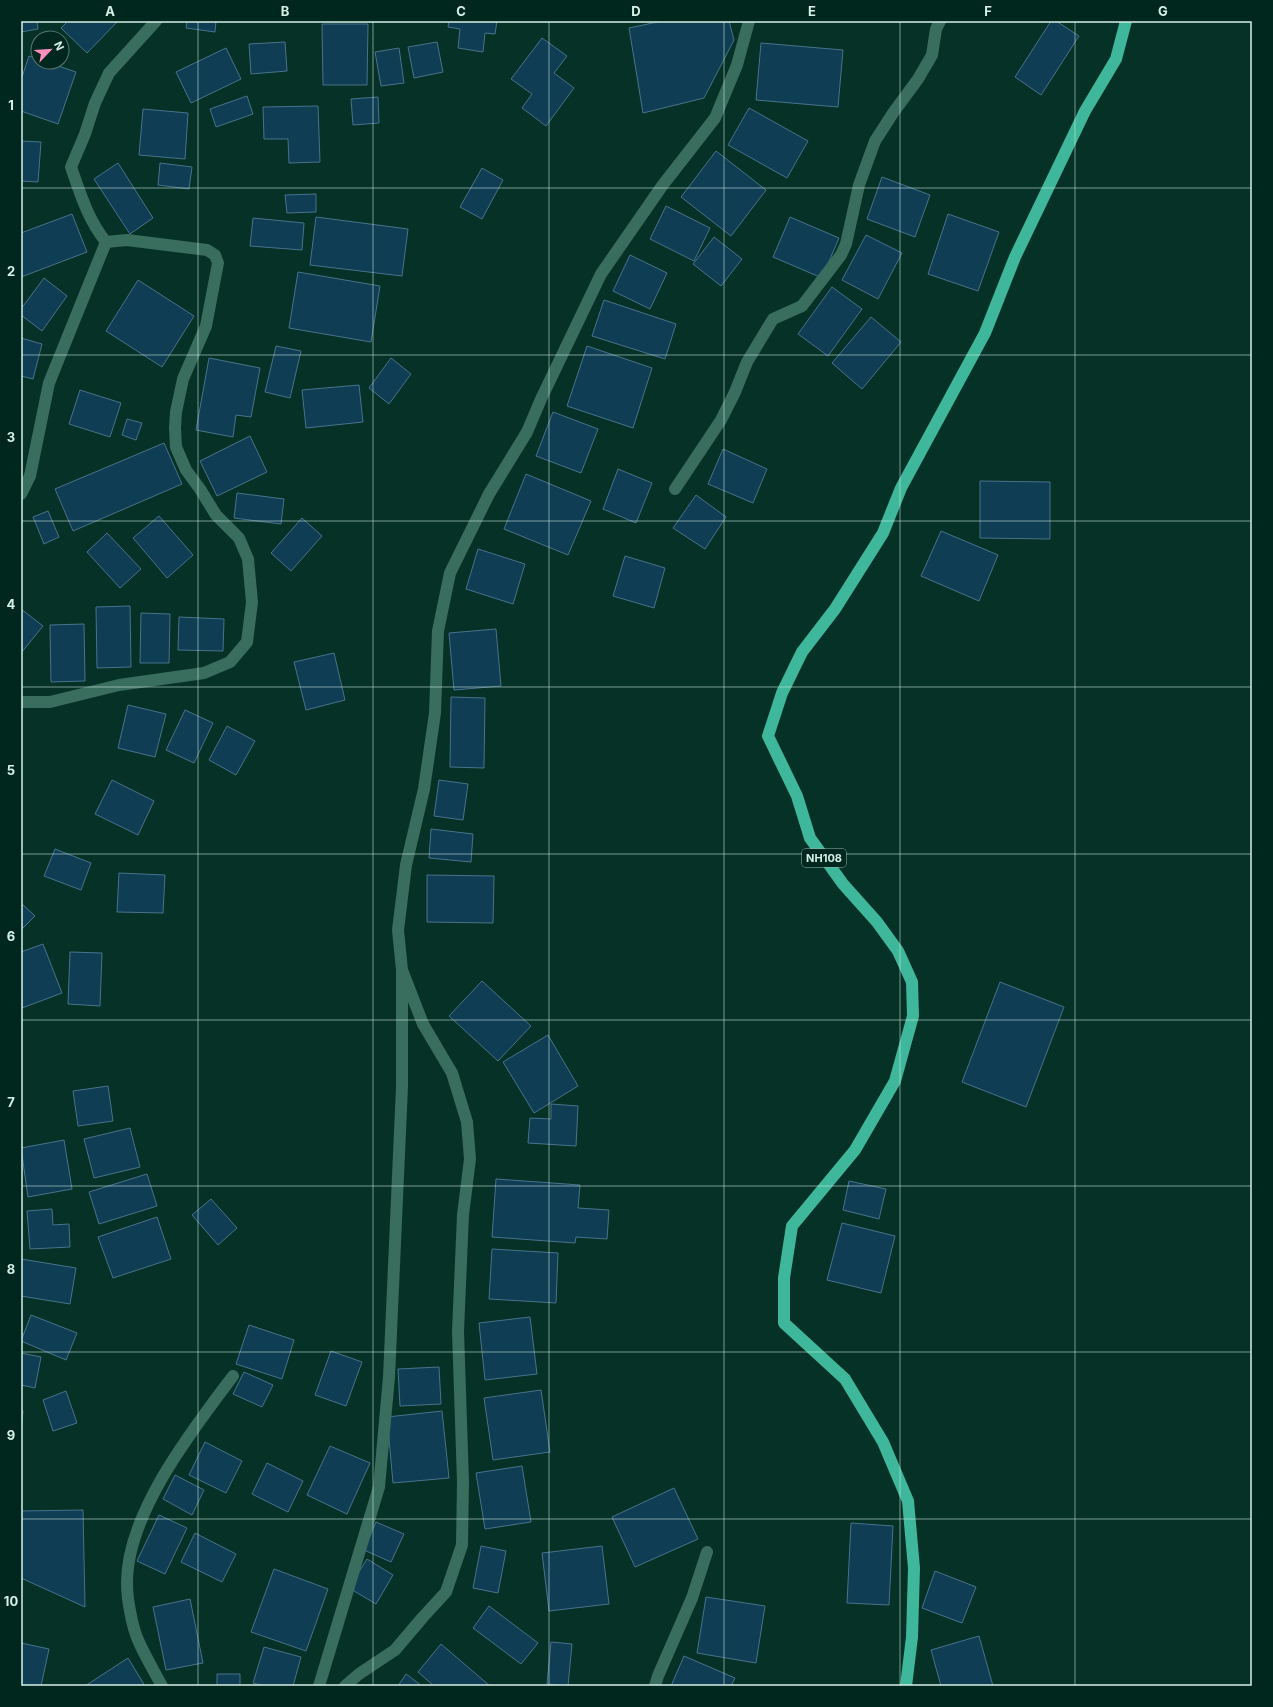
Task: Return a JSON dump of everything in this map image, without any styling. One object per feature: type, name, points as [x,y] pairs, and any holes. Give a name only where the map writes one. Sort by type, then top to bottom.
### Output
[{"type":"highway","name":"NH108","points":[[906,1686],[912,1637],[914,1568],[908,1501],[883,1442],[845,1379],[784,1323],[784,1278],[792,1226],[855,1150],[895,1081],[913,1016],[912,982],[898,951],[877,922],[842,884],[810,838],[797,796],[768,736],[782,693],[802,652],[834,609],[883,533],[901,488],[985,333],[1015,257],[1085,111],[1116,58],[1126,21]]},
{"type":"street","points":[[106,242],[93,223],[86,209],[71,167],[85,134],[95,103],[109,73],[156,21]]},
{"type":"street","points":[[319,1686],[379,1487],[389,1378],[402,1087],[402,970],[398,930],[406,865],[424,790],[435,713],[438,631],[450,573],[488,494],[527,432],[541,399],[601,274],[662,186],[715,118],[737,65],[749,21]]},
{"type":"street","points":[[675,490],[721,420],[735,392],[747,362],[773,319],[802,306],[841,254],[846,244],[859,185],[875,141],[893,112],[918,79],[932,55],[936,29],[940,21]]},
{"type":"street","points":[[21,702],[50,702],[119,685],[204,673],[230,662],[247,642],[252,602],[248,559],[239,538],[216,515],[186,470],[176,447],[176,412],[183,379],[206,326],[218,263],[215,254],[207,250],[127,240],[106,242]]},
{"type":"street","points":[[21,494],[30,476],[49,383],[106,242]]},
{"type":"street","points":[[345,1686],[359,1674],[394,1650],[446,1592],[462,1545],[463,1482],[458,1330],[463,1215],[470,1159],[467,1122],[452,1073],[423,1024],[402,970]]},
{"type":"street","points":[[162,1686],[138,1640],[131,1611],[127,1584],[131,1554],[142,1521],[177,1452],[233,1376]]},
{"type":"street","points":[[655,1686],[692,1598],[707,1552]]},
{"type":"building","points":[[21,21],[37,21],[38,29],[21,32]]},
{"type":"building","points":[[68,21],[118,21],[87,53],[70,37],[70,30],[63,30],[61,28]]},
{"type":"building","points":[[187,21],[216,21],[215,32],[186,28]]},
{"type":"building","points":[[449,21],[497,21],[495,34],[485,33],[483,52],[458,48],[460,29],[448,27]]},
{"type":"building","points":[[662,21],[729,21],[734,40],[704,98],[643,113],[629,28]]},
{"type":"building","points":[[1051,21],[1056,21],[1079,36],[1041,95],[1015,77]]},
{"type":"building","points":[[322,24],[368,24],[367,85],[323,85]]},
{"type":"building","points":[[542,38],[567,56],[554,73],[574,88],[546,126],[522,108],[532,94],[511,79]]},
{"type":"building","points":[[285,42],[287,71],[251,74],[249,44]]},
{"type":"building","points":[[437,42],[443,72],[414,78],[408,47]]},
{"type":"building","points":[[761,43],[843,50],[838,107],[756,100]]},
{"type":"building","points":[[226,48],[241,79],[191,103],[176,72]]},
{"type":"building","points":[[399,48],[404,83],[381,86],[375,52]]},
{"type":"building","points":[[29,56],[30,70],[70,70],[76,72],[58,124],[21,111],[21,80]]},
{"type":"building","points":[[247,96],[253,114],[216,127],[210,109]]},
{"type":"building","points":[[378,97],[379,123],[353,125],[351,99]]},
{"type":"building","points":[[318,106],[320,162],[289,163],[288,139],[264,139],[263,107]]},
{"type":"building","points":[[749,108],[808,141],[787,178],[728,145]]},
{"type":"building","points":[[143,109],[188,113],[185,159],[139,155]]},
{"type":"building","points":[[21,141],[41,142],[38,182],[21,181]]},
{"type":"building","points":[[716,151],[766,190],[731,236],[681,197]]},
{"type":"building","points":[[118,163],[153,218],[130,234],[94,179]]},
{"type":"building","points":[[160,163],[192,167],[189,189],[158,185]]},
{"type":"building","points":[[482,168],[503,180],[482,219],[460,207]]},
{"type":"building","points":[[882,177],[930,195],[915,237],[867,219]]},
{"type":"building","points":[[316,194],[316,212],[287,213],[285,195]]},
{"type":"building","points":[[666,206],[710,228],[694,261],[650,239]]},
{"type":"building","points":[[72,214],[87,252],[21,277],[21,233]]},
{"type":"building","points":[[948,214],[999,232],[978,291],[928,274]]},
{"type":"building","points":[[316,217],[408,229],[402,276],[310,265]]},
{"type":"building","points":[[790,217],[839,238],[822,278],[773,257]]},
{"type":"building","points":[[253,218],[304,223],[302,250],[250,246]]},
{"type":"building","points":[[866,235],[902,253],[878,299],[842,280]]},
{"type":"building","points":[[714,237],[742,259],[721,286],[693,264]]},
{"type":"building","points":[[630,255],[667,273],[650,309],[613,291]]},
{"type":"building","points":[[298,272],[380,286],[371,342],[289,328]]},
{"type":"building","points":[[44,278],[67,296],[42,331],[21,315],[21,309]]},
{"type":"building","points":[[138,280],[194,316],[162,367],[106,331]]},
{"type":"building","points":[[832,287],[862,309],[828,356],[798,334]]},
{"type":"building","points":[[604,300],[676,324],[665,359],[592,336]]},
{"type":"building","points":[[871,317],[901,342],[862,389],[832,363]]},
{"type":"building","points":[[21,338],[42,344],[33,379],[21,376]]},
{"type":"building","points":[[276,346],[301,351],[290,398],[265,392]]},
{"type":"building","points":[[587,346],[652,368],[633,428],[567,406]]},
{"type":"building","points":[[209,358],[260,368],[251,417],[236,415],[233,437],[196,430]]},
{"type":"building","points":[[391,358],[411,374],[389,404],[369,388]]},
{"type":"building","points":[[359,385],[363,422],[306,428],[302,390]]},
{"type":"building","points":[[80,390],[121,403],[110,437],[69,424]]},
{"type":"building","points":[[553,412],[598,429],[581,473],[536,456]]},
{"type":"building","points":[[127,419],[142,423],[136,440],[122,435]]},
{"type":"building","points":[[250,436],[267,472],[217,496],[200,461]]},
{"type":"building","points":[[164,443],[182,484],[73,531],[55,489]]},
{"type":"building","points":[[723,449],[767,469],[753,503],[708,484]]},
{"type":"building","points":[[618,469],[652,483],[636,523],[603,509]]},
{"type":"building","points":[[526,474],[591,501],[568,555],[504,529]]},
{"type":"building","points":[[980,481],[1050,482],[1050,539],[980,538]]},
{"type":"building","points":[[237,493],[284,499],[281,524],[234,518]]},
{"type":"building","points":[[696,495],[726,517],[705,549],[673,528]]},
{"type":"building","points":[[48,511],[59,537],[44,544],[33,517]]},
{"type":"building","points":[[159,516],[193,555],[167,578],[133,538]]},
{"type":"building","points":[[302,518],[322,536],[291,571],[271,553]]},
{"type":"building","points":[[941,531],[998,555],[979,601],[921,576]]},
{"type":"building","points":[[107,533],[141,569],[120,588],[87,552]]},
{"type":"building","points":[[478,549],[525,564],[513,604],[466,589]]},
{"type":"building","points":[[625,556],[665,568],[654,608],[613,596]]},
{"type":"building","points":[[130,606],[131,667],[97,668],[96,607]]},
{"type":"building","points":[[21,609],[43,626],[21,653]]},
{"type":"building","points":[[141,613],[170,614],[169,663],[140,663]]},
{"type":"building","points":[[179,617],[224,619],[223,651],[178,650]]},
{"type":"building","points":[[84,624],[85,681],[51,682],[50,625]]},
{"type":"building","points":[[496,629],[501,686],[454,690],[449,633]]},
{"type":"building","points":[[334,653],[345,700],[306,710],[294,662]]},
{"type":"building","points":[[451,697],[485,698],[484,768],[450,767]]},
{"type":"building","points":[[128,705],[166,714],[155,757],[118,748]]},
{"type":"building","points":[[185,710],[213,723],[194,763],[166,750]]},
{"type":"building","points":[[227,726],[255,741],[236,775],[209,760]]},
{"type":"building","points":[[112,780],[154,801],[138,835],[95,814]]},
{"type":"building","points":[[439,780],[468,784],[463,820],[434,816]]},
{"type":"building","points":[[431,829],[473,834],[471,862],[429,858]]},
{"type":"building","points":[[55,849],[91,863],[81,890],[44,876]]},
{"type":"building","points":[[119,873],[165,875],[163,913],[117,912]]},
{"type":"building","points":[[427,875],[494,876],[493,923],[427,922]]},
{"type":"building","points":[[21,903],[35,916],[21,930]]},
{"type":"building","points":[[43,944],[62,993],[22,1008],[21,952]]},
{"type":"building","points":[[70,952],[102,953],[100,1006],[68,1004]]},
{"type":"building","points":[[482,981],[531,1026],[498,1061],[449,1016]]},
{"type":"building","points":[[1000,982],[1064,1007],[1026,1107],[962,1082]]},
{"type":"building","points":[[548,1035],[578,1086],[534,1113],[503,1062]]},
{"type":"building","points":[[108,1086],[113,1121],[78,1126],[73,1091]]},
{"type":"building","points":[[551,1104],[578,1106],[576,1146],[528,1143],[530,1118],[551,1119]]},
{"type":"building","points":[[130,1128],[140,1167],[94,1178],[84,1139]]},
{"type":"building","points":[[64,1140],[72,1189],[28,1197],[21,1148]]},
{"type":"building","points":[[147,1174],[157,1206],[99,1224],[89,1192]]},
{"type":"building","points":[[496,1179],[580,1185],[578,1208],[609,1210],[607,1239],[576,1237],[575,1243],[492,1237]]},
{"type":"building","points":[[849,1181],[886,1189],[879,1219],[843,1210]]},
{"type":"building","points":[[211,1199],[237,1228],[218,1245],[192,1215]]},
{"type":"building","points":[[52,1209],[53,1225],[69,1224],[70,1247],[30,1249],[27,1211]]},
{"type":"building","points":[[157,1217],[171,1259],[113,1278],[98,1237]]},
{"type":"building","points":[[842,1223],[895,1236],[881,1293],[827,1280]]},
{"type":"building","points":[[492,1249],[558,1253],[556,1303],[489,1299]]},
{"type":"building","points":[[21,1259],[76,1268],[70,1304],[21,1296]]},
{"type":"building","points":[[31,1315],[77,1333],[66,1360],[21,1341]]},
{"type":"building","points":[[530,1317],[537,1374],[485,1380],[479,1323]]},
{"type":"building","points":[[249,1325],[294,1340],[282,1379],[236,1364]]},
{"type":"building","points":[[331,1351],[362,1362],[346,1406],[315,1395]]},
{"type":"building","points":[[21,1353],[41,1357],[35,1388],[21,1385]]},
{"type":"building","points":[[439,1367],[441,1404],[400,1406],[398,1369]]},
{"type":"building","points":[[244,1372],[273,1385],[262,1407],[233,1394]]},
{"type":"building","points":[[541,1390],[550,1452],[493,1460],[484,1398]]},
{"type":"building","points":[[66,1391],[77,1423],[53,1431],[43,1400]]},
{"type":"building","points":[[21,1410],[23,1411],[21,1431]]},
{"type":"building","points":[[442,1411],[449,1478],[393,1483],[387,1417]]},
{"type":"building","points":[[205,1442],[242,1461],[226,1493],[189,1475]]},
{"type":"building","points":[[330,1446],[370,1463],[347,1514],[307,1495]]},
{"type":"building","points":[[267,1463],[303,1481],[288,1512],[252,1494]]},
{"type":"building","points":[[522,1466],[531,1522],[485,1529],[476,1473]]},
{"type":"building","points":[[175,1475],[204,1490],[192,1515],[163,1499]]},
{"type":"building","points":[[674,1488],[698,1539],[635,1567],[612,1517]]},
{"type":"building","points":[[83,1510],[85,1607],[21,1578],[21,1511]]},
{"type":"building","points":[[159,1515],[187,1528],[165,1574],[137,1561]]},
{"type":"building","points":[[376,1522],[404,1534],[391,1562],[364,1550]]},
{"type":"building","points":[[851,1523],[893,1526],[889,1605],[847,1603]]},
{"type":"building","points":[[195,1533],[236,1554],[222,1582],[181,1562]]},
{"type":"building","points":[[481,1546],[506,1551],[498,1593],[473,1588]]},
{"type":"building","points":[[602,1546],[609,1604],[549,1611],[542,1553]]},
{"type":"building","points":[[367,1559],[393,1575],[376,1604],[349,1588]]},
{"type":"building","points":[[274,1569],[328,1589],[306,1651],[251,1632]]},
{"type":"building","points":[[935,1571],[976,1587],[962,1623],[922,1608]]},
{"type":"building","points":[[706,1597],[765,1606],[756,1663],[697,1653]]},
{"type":"building","points":[[190,1599],[203,1663],[166,1670],[153,1607]]},
{"type":"building","points":[[489,1606],[538,1643],[521,1664],[473,1628]]},
{"type":"building","points":[[979,1636],[993,1686],[941,1686],[931,1650]]},
{"type":"building","points":[[551,1642],[572,1644],[568,1686],[547,1684]]},
{"type":"building","points":[[21,1643],[49,1649],[41,1686],[21,1686]]},
{"type":"building","points":[[441,1644],[490,1686],[434,1686],[418,1672]]},
{"type":"building","points":[[264,1647],[301,1657],[293,1686],[265,1686],[253,1683]]},
{"type":"building","points":[[684,1656],[735,1678],[731,1686],[671,1686]]},
{"type":"building","points":[[128,1658],[145,1686],[85,1686]]},
{"type":"building","points":[[217,1674],[240,1674],[240,1686],[217,1686]]},
{"type":"building","points":[[406,1674],[422,1686],[398,1686]]}]
